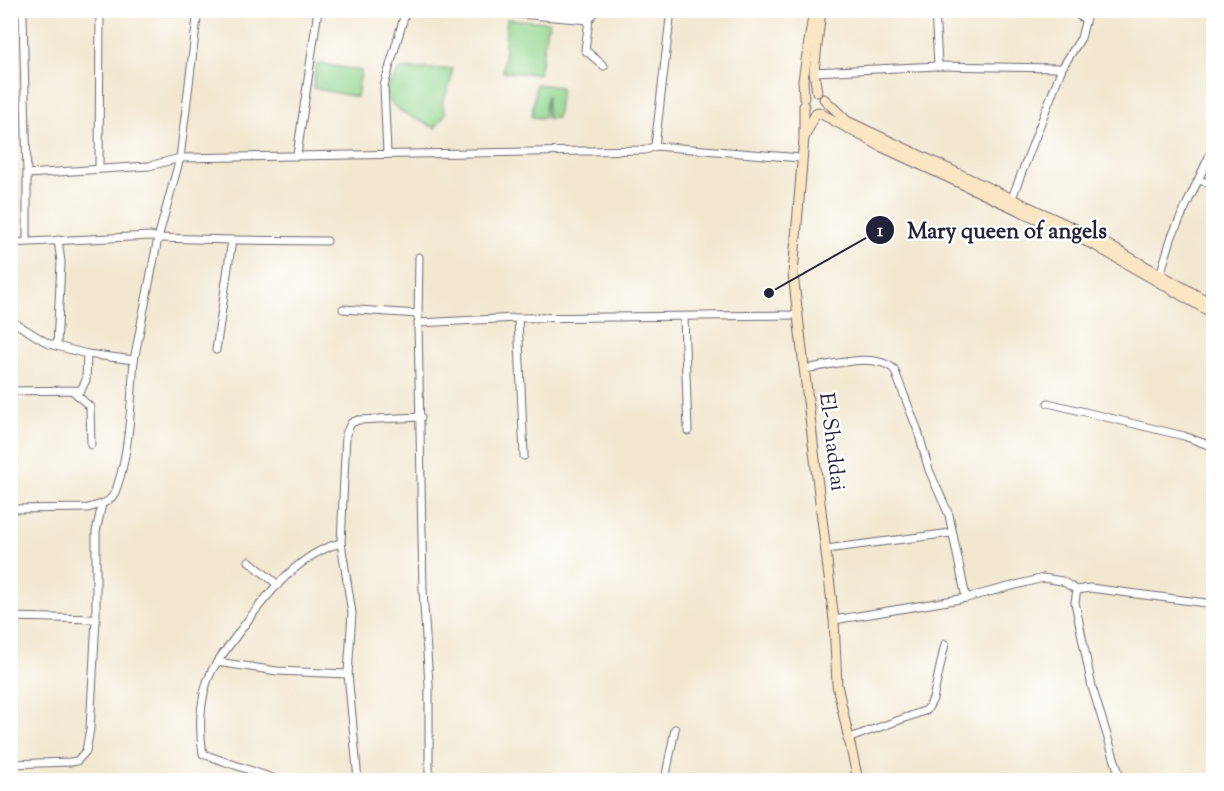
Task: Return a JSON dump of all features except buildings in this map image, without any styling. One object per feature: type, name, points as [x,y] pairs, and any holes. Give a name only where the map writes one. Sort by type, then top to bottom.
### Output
[{"type":"street","points":[[99,168],[100,10]]},
{"type":"street","points":[[10,509],[88,508],[110,501],[119,480],[134,360],[158,238],[180,158],[198,10]]},
{"type":"street","points":[[297,155],[318,10]]},
{"type":"street","points":[[387,153],[384,86],[406,10]]},
{"type":"street","points":[[420,10],[484,11],[589,20]]},
{"type":"street","points":[[596,10],[589,20],[585,50],[604,66]]},
{"type":"street","points":[[655,146],[671,10]]},
{"type":"street","name":"El-Shaddai","points":[[814,10],[803,80],[804,138],[794,274],[834,620],[837,685],[847,740],[858,780]]},
{"type":"street","points":[[935,10],[938,66]]},
{"type":"street","points":[[1069,10],[1085,19]]},
{"type":"street","points":[[1012,198],[1062,68],[1081,38],[1088,10]]},
{"type":"street","points":[[23,15],[27,241]]},
{"type":"street","points":[[804,138],[817,112],[823,108],[814,72],[820,15]]},
{"type":"street","points":[[814,72],[938,66],[1062,68]]},
{"type":"street","points":[[1214,305],[1160,275],[1012,198],[937,168],[882,147],[817,112],[809,112],[804,102],[808,93],[821,95],[847,121],[937,168],[1098,243],[1214,314]]},
{"type":"street","points":[[27,174],[149,166],[180,158],[646,150],[655,146],[801,158]]},
{"type":"street","points":[[1160,275],[1172,236],[1214,146]]},
{"type":"street","points":[[1200,180],[1214,185]]},
{"type":"street","points":[[10,243],[150,236],[327,241]]},
{"type":"street","points":[[57,346],[61,262],[58,240]]},
{"type":"street","points":[[216,350],[232,240]]},
{"type":"street","points":[[419,257],[423,590],[429,684],[429,780]]},
{"type":"street","points":[[343,309],[418,314]]},
{"type":"street","points":[[418,323],[518,318],[797,315]]},
{"type":"street","points":[[684,317],[688,430]]},
{"type":"street","points":[[518,318],[524,456]]},
{"type":"street","points":[[10,320],[57,346],[87,354],[134,360]]},
{"type":"street","points":[[10,391],[81,390],[84,387],[87,354]]},
{"type":"street","points":[[804,369],[873,360],[888,364],[894,369],[918,431],[929,470],[949,515],[966,598]]},
{"type":"street","points":[[73,391],[90,407],[91,445]]},
{"type":"street","points":[[1047,403],[1184,436],[1214,447]]},
{"type":"street","points":[[358,780],[348,674],[352,613],[341,543],[348,427],[358,420],[421,417]]},
{"type":"street","points":[[10,764],[77,761],[86,751],[90,729],[96,619],[96,532],[102,504]]},
{"type":"street","points":[[826,549],[951,533]]},
{"type":"street","points":[[278,780],[203,754],[202,708],[206,683],[217,662],[278,585],[307,556],[326,546],[341,543]]},
{"type":"street","points":[[249,561],[278,585]]},
{"type":"street","points":[[834,620],[966,598],[1043,578],[1062,581],[1077,590],[1090,588],[1214,604]]},
{"type":"street","points":[[1077,590],[1075,602],[1092,687],[1121,780]]},
{"type":"street","points":[[10,617],[96,619]]},
{"type":"street","points":[[847,740],[927,710],[933,699],[945,644]]},
{"type":"street","points":[[217,662],[266,670],[348,674]]},
{"type":"street","points":[[664,780],[675,729]]},
{"type":"green space","points":[[507,19],[548,22],[550,26],[547,27],[539,74],[503,72]]},
{"type":"green space","points":[[324,64],[361,71],[357,97],[313,88],[316,65]]},
{"type":"green space","points":[[400,69],[452,69],[451,81],[442,104],[446,113],[435,128],[406,114],[388,99],[384,91]]},
{"type":"green space","points":[[536,84],[561,87],[557,118],[547,118],[547,94],[544,118],[532,117]]},
{"type":"place","name":"Mary queen of angels","points":[[769,293]]}]
